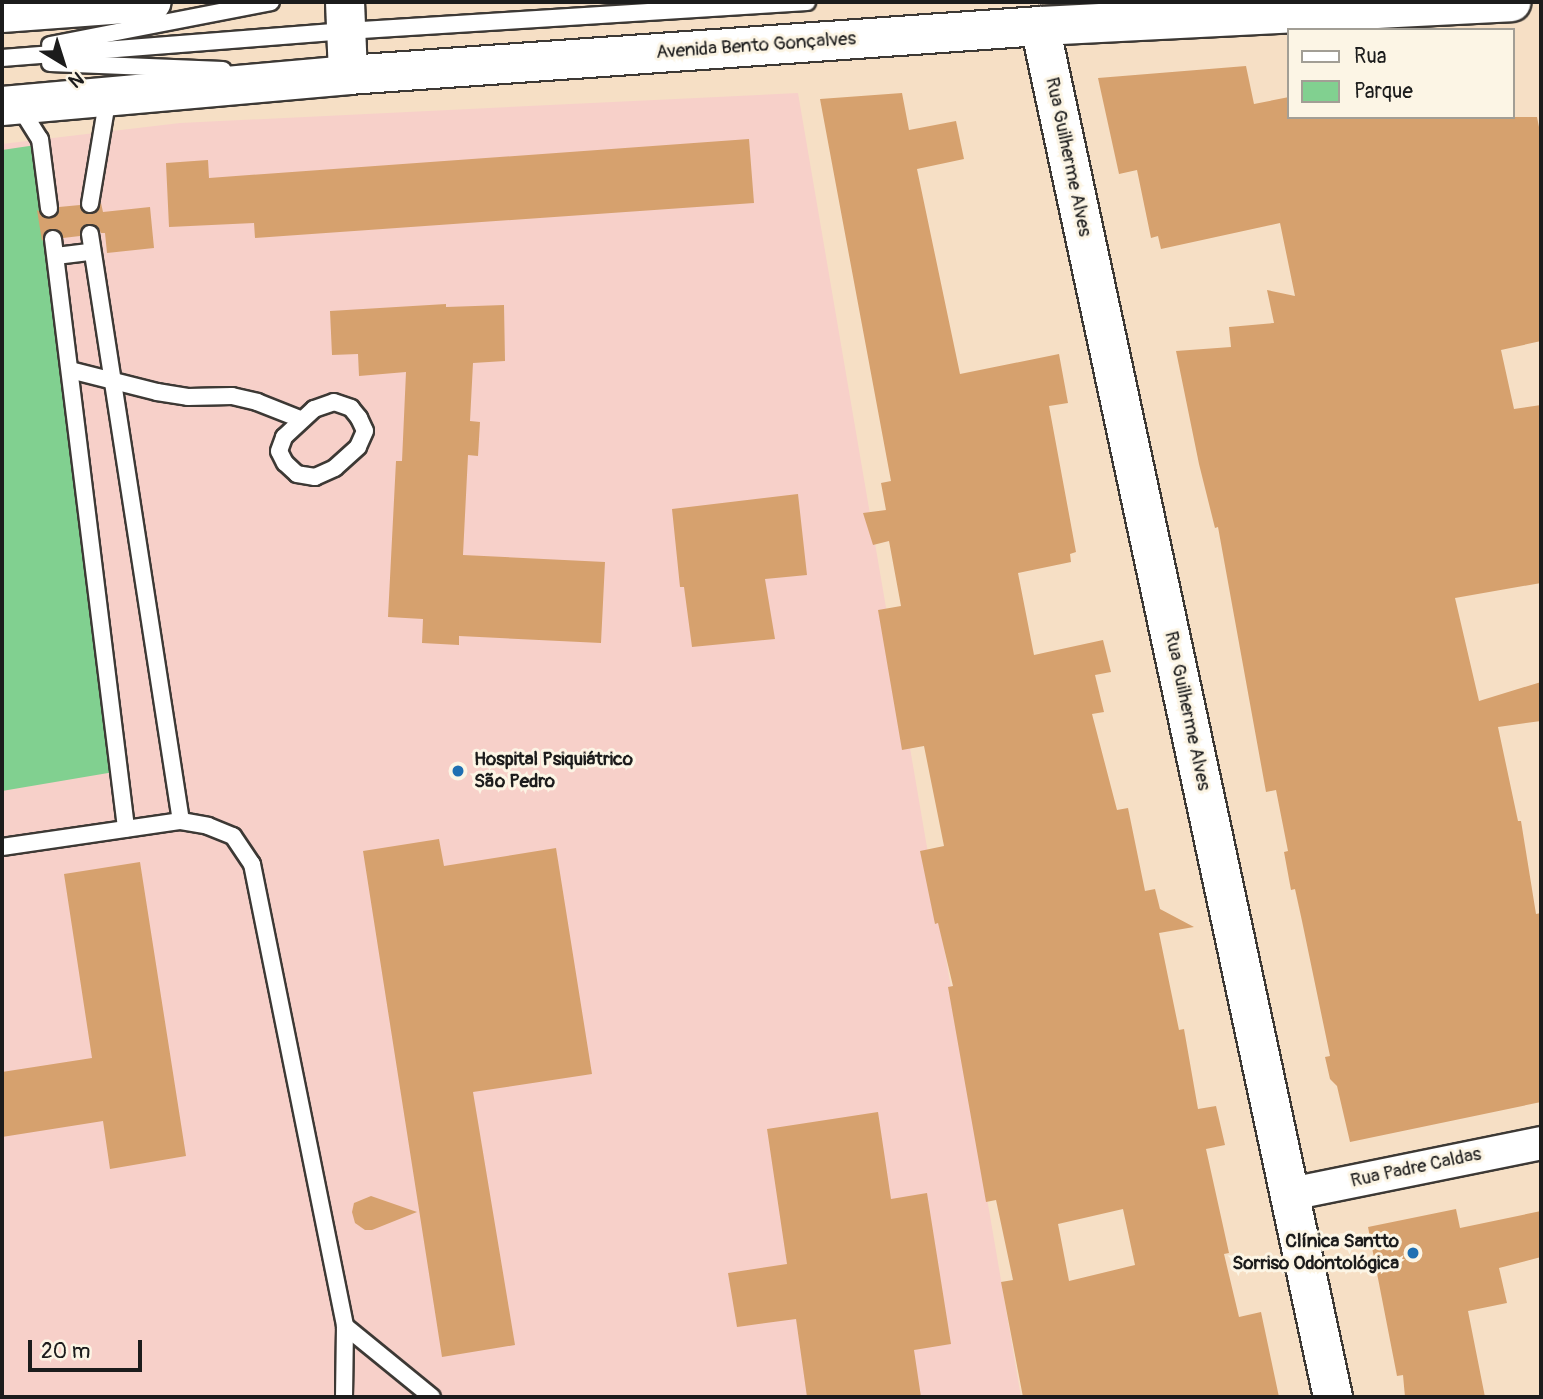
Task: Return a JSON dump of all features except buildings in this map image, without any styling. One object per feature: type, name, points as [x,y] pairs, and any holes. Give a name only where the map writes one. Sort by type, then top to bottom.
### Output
[{"type":"main road","points":[[2,13],[152,2]]},
{"type":"main road","name":"Avenida Bento Gonçalves","points":[[10,105],[109,94],[348,75],[1040,26],[1511,2]]},
{"type":"main road","points":[[345,16],[348,75]]},
{"type":"main road","name":"Rua Guilherme Alves","points":[[1040,26],[1333,1397]]},
{"type":"street","name":"Rua Padre Caldas","points":[[1291,1194],[1541,1143]]},
{"type":"lane","points":[[2,58],[271,2]]},
{"type":"lane","points":[[2,58],[345,16],[807,2]]},
{"type":"lane","points":[[2,58],[348,75]]},
{"type":"lane","points":[[90,204],[109,94]]},
{"type":"lane","points":[[10,105],[40,139],[49,208]]},
{"type":"lane","points":[[90,234],[90,252],[181,821]]},
{"type":"lane","points":[[53,239],[126,828]]},
{"type":"lane","points":[[56,256],[90,252]]},
{"type":"lane","points":[[70,370],[112,382],[188,397],[232,396],[300,419]]},
{"type":"lane","points":[[334,402],[351,408],[365,431],[358,447],[335,468],[315,477],[297,474],[285,463],[279,452],[284,437],[300,419],[314,409],[334,402]]},
{"type":"lane","points":[[2,848],[181,821],[208,826],[233,836],[253,864],[345,1326],[344,1397]]},
{"type":"lane","points":[[345,1326],[432,1397]]},
{"type":"shaded area","name":"Hospital Psiquiátrico São Pedro","points":[[798,93],[1021,1397],[2,1397],[2,144],[180,123]]},
{"type":"green space","points":[[36,145],[114,772],[2,791],[2,150]]},
{"type":"place","name":"Hospital Psiquiátrico São Pedro","points":[[458,771]]},
{"type":"place","name":"Clínica Santto Sorriso Odontológica","points":[[1413,1253]]}]
